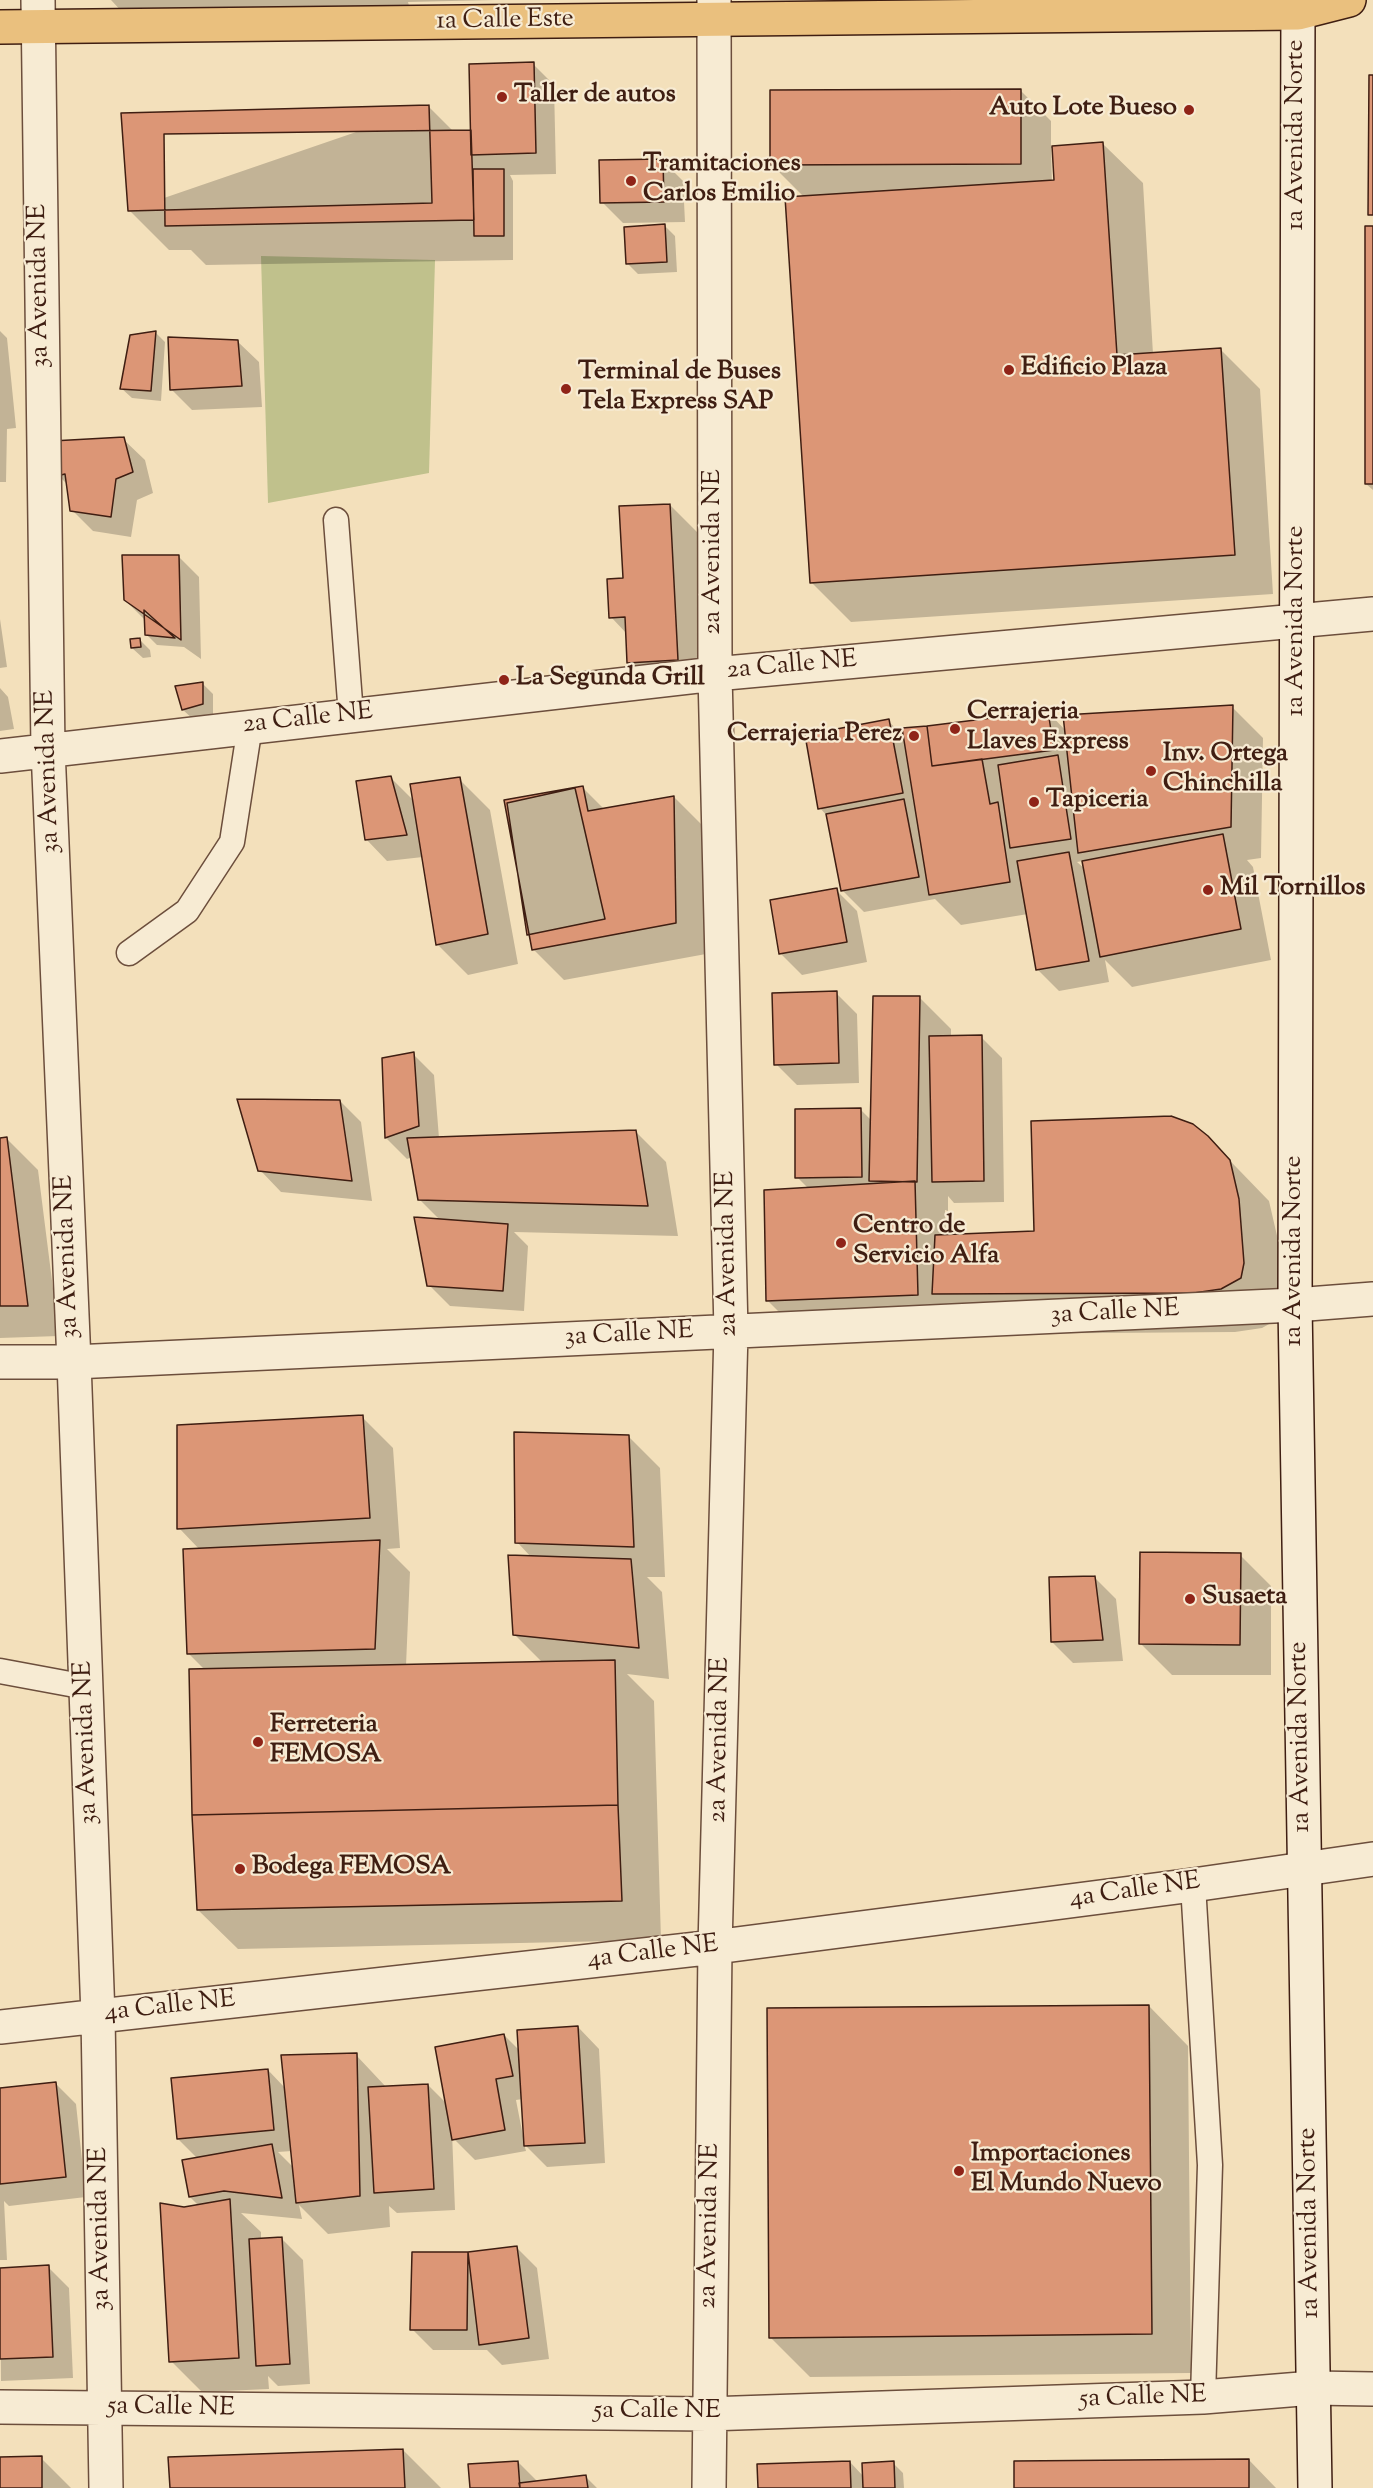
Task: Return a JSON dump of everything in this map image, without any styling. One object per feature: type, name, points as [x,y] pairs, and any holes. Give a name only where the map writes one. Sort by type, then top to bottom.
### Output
[{"type":"main road","name":"1a Calle Este","points":[[0,27],[38,13],[1298,7],[1349,0]]},
{"type":"street","name":"1a Avenida Norte","points":[[1298,7],[1295,1305],[1315,2488]]},
{"type":"street","name":"2a Avenida NE","points":[[709,2488],[708,2414],[715,1947],[731,1331],[715,674],[714,10]]},
{"type":"street","name":"3a Avenida NE","points":[[38,13],[48,749],[87,1687],[98,2016],[106,2488]]},
{"type":"street","name":"2a Calle NE","points":[[0,756],[715,674],[1373,614]]},
{"type":"street","name":"3a Calle NE","points":[[0,1362],[74,1362],[1295,1305],[1373,1299]]},
{"type":"street","name":"4a Calle NE","points":[[0,2027],[715,1947],[1193,1885],[1373,1859]]},
{"type":"street","name":"5a Calle NE","points":[[0,2407],[708,2414],[1203,2397],[1313,2388],[1373,2389]]},
{"type":"lane","points":[[336,520],[351,715]]},
{"type":"lane","points":[[129,953],[187,911],[232,842],[250,726]]},
{"type":"lane","points":[[0,1671],[87,1687]]},
{"type":"lane","points":[[1193,1885],[1210,2165],[1203,2397]]},
{"type":"green space","points":[[261,256],[435,260],[429,473],[268,503]]},
{"type":"building","name":"Taller de autos","points":[[534,62],[536,153],[471,155],[469,64]]},
{"type":"building","points":[[1369,75],[1373,75],[1373,215],[1368,215]]},
{"type":"building","points":[[1021,89],[1021,164],[770,165],[770,90]]},
{"type":"building","points":[[429,105],[432,203],[128,211],[121,113]]},
{"type":"building","points":[[471,130],[474,220],[165,226],[164,134]]},
{"type":"building","name":"Edificio Plaza","points":[[1103,142],[1117,355],[1221,348],[1235,555],[810,583],[785,197],[1054,180],[1052,146]]},
{"type":"building","name":"Tramitaciones Carlos Emilio","points":[[663,159],[664,202],[600,203],[599,160]]},
{"type":"building","points":[[473,169],[504,169],[504,236],[474,236]]},
{"type":"building","points":[[665,224],[667,262],[626,264],[624,227]]},
{"type":"building","points":[[1365,226],[1373,226],[1373,484],[1365,484]]},
{"type":"building","points":[[156,331],[151,391],[120,389],[130,335]]},
{"type":"building","points":[[168,337],[238,340],[242,386],[170,390]]},
{"type":"building","points":[[124,437],[133,472],[116,479],[111,517],[70,511],[65,474],[57,476],[52,441]]},
{"type":"building","points":[[670,504],[678,660],[627,663],[625,617],[609,618],[607,579],[623,578],[619,506]]},
{"type":"building","points":[[122,555],[179,555],[181,640],[124,600]]},
{"type":"building","points":[[144,610],[175,638],[145,635]]},
{"type":"building","points":[[140,638],[141,647],[131,648],[130,639]]},
{"type":"building","points":[[203,682],[203,704],[182,710],[175,686]]},
{"type":"building","name":"Inv. Ortega Chinchilla","points":[[1233,705],[1231,827],[1078,853],[1063,715]]},
{"type":"building","points":[[1048,711],[1054,750],[932,766],[927,726]]},
{"type":"building","points":[[889,719],[903,793],[818,809],[805,735]]},
{"type":"building","points":[[927,726],[932,766],[982,759],[990,804],[998,802],[1010,882],[929,895],[902,728]]},
{"type":"building","name":"Tapiceria","points":[[1058,755],[1071,839],[1010,848],[998,765]]},
{"type":"building","points":[[391,776],[407,835],[365,840],[356,781]]},
{"type":"building","points":[[460,777],[488,934],[436,945],[410,784]]},
{"type":"building","points":[[583,786],[588,811],[674,796],[676,923],[532,950],[504,800]]},
{"type":"building","points":[[575,788],[605,919],[527,935],[507,803]]},
{"type":"building","points":[[904,799],[919,877],[841,891],[826,814]]},
{"type":"building","points":[[1223,834],[1241,929],[1100,957],[1082,861]]},
{"type":"building","points":[[1069,852],[1089,961],[1036,970],[1017,861]]},
{"type":"building","points":[[837,888],[847,942],[779,954],[770,900]]},
{"type":"building","points":[[837,991],[839,1063],[774,1065],[772,993]]},
{"type":"building","points":[[873,996],[920,996],[917,1182],[869,1181]]},
{"type":"building","points":[[982,1035],[984,1181],[932,1182],[929,1036]]},
{"type":"building","points":[[414,1052],[419,1126],[385,1138],[382,1058]]},
{"type":"building","points":[[237,1099],[340,1100],[352,1181],[258,1171]]},
{"type":"building","points":[[861,1108],[862,1177],[795,1178],[795,1109]]},
{"type":"building","points":[[1171,1116],[1193,1124],[1208,1136],[1230,1160],[1239,1199],[1244,1263],[1241,1278],[1221,1289],[1194,1293],[932,1294],[935,1235],[1034,1231],[1031,1121]]},
{"type":"building","points":[[636,1130],[648,1206],[418,1200],[407,1138]]},
{"type":"building","points":[[7,1137],[28,1306],[0,1306],[0,1138]]},
{"type":"building","name":"Centro de Servicio Alfa","points":[[915,1181],[918,1295],[766,1301],[764,1190]]},
{"type":"building","points":[[414,1217],[508,1224],[503,1291],[427,1286]]},
{"type":"building","points":[[363,1415],[370,1518],[177,1529],[177,1425]]},
{"type":"building","points":[[514,1432],[629,1435],[634,1547],[515,1543]]},
{"type":"building","points":[[380,1540],[375,1649],[187,1654],[183,1549]]},
{"type":"building","name":"Susaeta","points":[[1140,1552],[1241,1553],[1240,1645],[1139,1644]]},
{"type":"building","points":[[508,1555],[631,1559],[639,1648],[513,1635]]},
{"type":"building","points":[[1095,1576],[1103,1640],[1051,1642],[1049,1577]]},
{"type":"building","points":[[615,1660],[618,1805],[192,1815],[189,1669]]},
{"type":"building","points":[[618,1805],[622,1901],[197,1910],[192,1815]]},
{"type":"building","name":"Importaciones El Mundo Nuevo","points":[[1149,2005],[1152,2334],[769,2338],[767,2008]]},
{"type":"building","points":[[578,2026],[585,2143],[524,2146],[517,2030]]},
{"type":"building","points":[[504,2034],[513,2076],[496,2079],[505,2130],[452,2140],[435,2047]]},
{"type":"building","points":[[357,2053],[360,2196],[296,2203],[281,2055]]},
{"type":"building","points":[[268,2069],[274,2130],[177,2139],[171,2078]]},
{"type":"building","points":[[56,2082],[66,2177],[0,2184],[0,2088]]},
{"type":"building","points":[[428,2084],[434,2189],[374,2193],[368,2087]]},
{"type":"building","points":[[272,2144],[282,2198],[224,2191],[189,2197],[182,2160]]},
{"type":"building","points":[[230,2199],[239,2358],[169,2362],[160,2203],[184,2207]]},
{"type":"building","points":[[282,2237],[290,2364],[256,2366],[249,2239]]},
{"type":"building","points":[[517,2246],[529,2338],[479,2345],[468,2252]]},
{"type":"building","points":[[412,2252],[468,2252],[467,2330],[410,2330]]},
{"type":"building","points":[[49,2265],[53,2357],[0,2359],[0,2268]]},
{"type":"building","points":[[403,2449],[405,2488],[170,2488],[168,2457]]},
{"type":"building","points":[[42,2456],[42,2488],[0,2488],[0,2457]]},
{"type":"building","points":[[1249,2459],[1249,2488],[1014,2488],[1014,2461]]},
{"type":"building","points":[[518,2461],[520,2488],[470,2488],[468,2464]]},
{"type":"building","points":[[850,2461],[851,2488],[758,2488],[757,2464]]},
{"type":"building","points":[[894,2461],[895,2488],[863,2488],[862,2463]]},
{"type":"building","points":[[586,2475],[588,2488],[520,2488],[519,2483]]},
{"type":"place","name":"Taller de autos","points":[[502,97]]},
{"type":"place","name":"Auto Lote Bueso","points":[[1189,110]]},
{"type":"place","name":"Tramitaciones Carlos Emilio","points":[[631,181]]},
{"type":"place","name":"Edificio Plaza","points":[[1009,370]]},
{"type":"place","name":"Terminal de Buses Tela Express SAP","points":[[566,389]]},
{"type":"place","name":"La Segunda Grill","points":[[504,680]]},
{"type":"place","name":"Cerrajeria Llaves Express","points":[[955,729]]},
{"type":"place","name":"Cerrajeria Perez","points":[[914,736]]},
{"type":"place","name":"Inv. Ortega Chinchilla","points":[[1151,771]]},
{"type":"place","name":"Tapiceria","points":[[1034,802]]},
{"type":"place","name":"Mil Tornillos","points":[[1208,890]]},
{"type":"place","name":"Centro de Servicio Alfa","points":[[841,1243]]},
{"type":"place","name":"Susaeta","points":[[1190,1599]]},
{"type":"place","name":"Ferreteria FEMOSA","points":[[258,1742]]},
{"type":"place","name":"Bodega FEMOSA","points":[[240,1869]]},
{"type":"place","name":"Importaciones El Mundo Nuevo","points":[[959,2171]]}]
